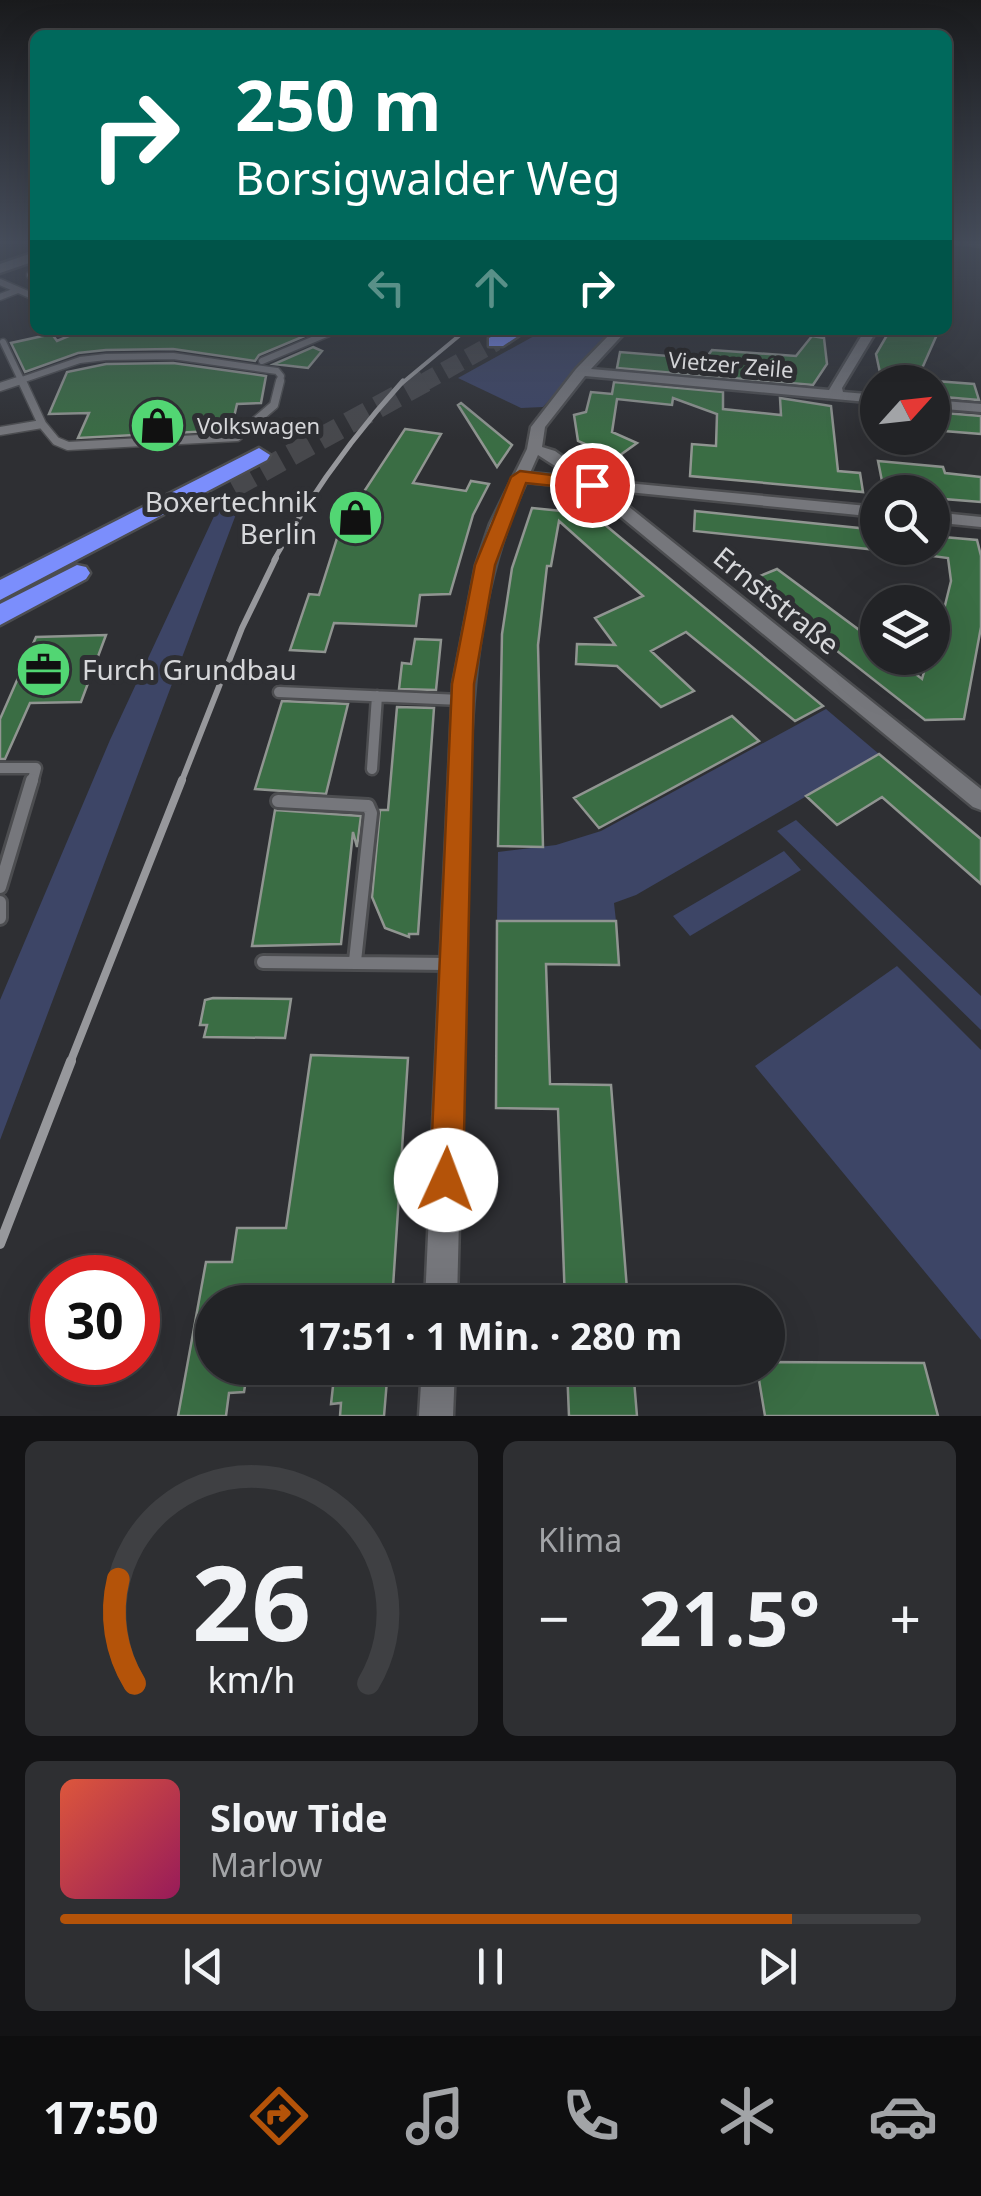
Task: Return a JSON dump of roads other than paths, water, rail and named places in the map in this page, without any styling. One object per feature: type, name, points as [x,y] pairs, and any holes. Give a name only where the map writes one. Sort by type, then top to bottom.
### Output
[{"type":"highway","points":[[496,342],[509,335]]},
{"type":"highway","points":[[0,591],[259,455]]},
{"type":"highway","points":[[0,616],[233,487]]},
{"type":"street","points":[[442,1285],[462,700],[485,565],[534,449],[538,426],[580,372],[617,335]]},
{"type":"street","points":[[837,396],[835,388],[867,335]]},
{"type":"street","name":"Vietzer Zeile","points":[[580,372],[860,398]]},
{"type":"street","points":[[950,405],[981,408]]},
{"type":"street","name":"Ernststraße","points":[[534,449],[550,454],[592,485],[981,801]]},
{"type":"street","points":[[520,477],[860,510]]},
{"type":"street","points":[[950,519],[981,522]]},
{"type":"street","points":[[436,1416],[437,1385]]},
{"type":"lane","points":[[262,361],[324,335]]},
{"type":"lane","points":[[0,387],[22,380],[86,358],[154,355],[277,372],[281,376],[274,405],[242,435],[68,446],[56,441],[42,424],[22,380],[3,342]]},
{"type":"lane","points":[[0,431],[42,424]]},
{"type":"lane","points":[[279,692],[462,700]]},
{"type":"lane","points":[[372,769],[377,696]]},
{"type":"lane","points":[[0,768],[36,768],[0,886]]},
{"type":"lane","points":[[278,801],[368,806],[371,813],[355,962]]},
{"type":"lane","points":[[0,902],[0,918]]},
{"type":"lane","points":[[263,962],[455,964]]},
{"type":"tunnel","points":[[421,384],[496,342]]},
{"type":"tunnel","points":[[233,487],[425,381]]},
{"type":"railway","points":[[401,384],[460,335]]},
{"type":"railway","points":[[274,560],[333,467],[403,381]]},
{"type":"railway","points":[[181,783],[242,628],[276,558]]},
{"type":"railway","points":[[70,1063],[182,780]]},
{"type":"railway","points":[[0,1244],[71,1061]]},
{"type":"place","name":"Volkswagen","points":[[158,425]]},
{"type":"place","name":"Boxertechnik Berlin","points":[[356,517]]},
{"type":"place","name":"Furch Grundbau","points":[[43,669]]}]
